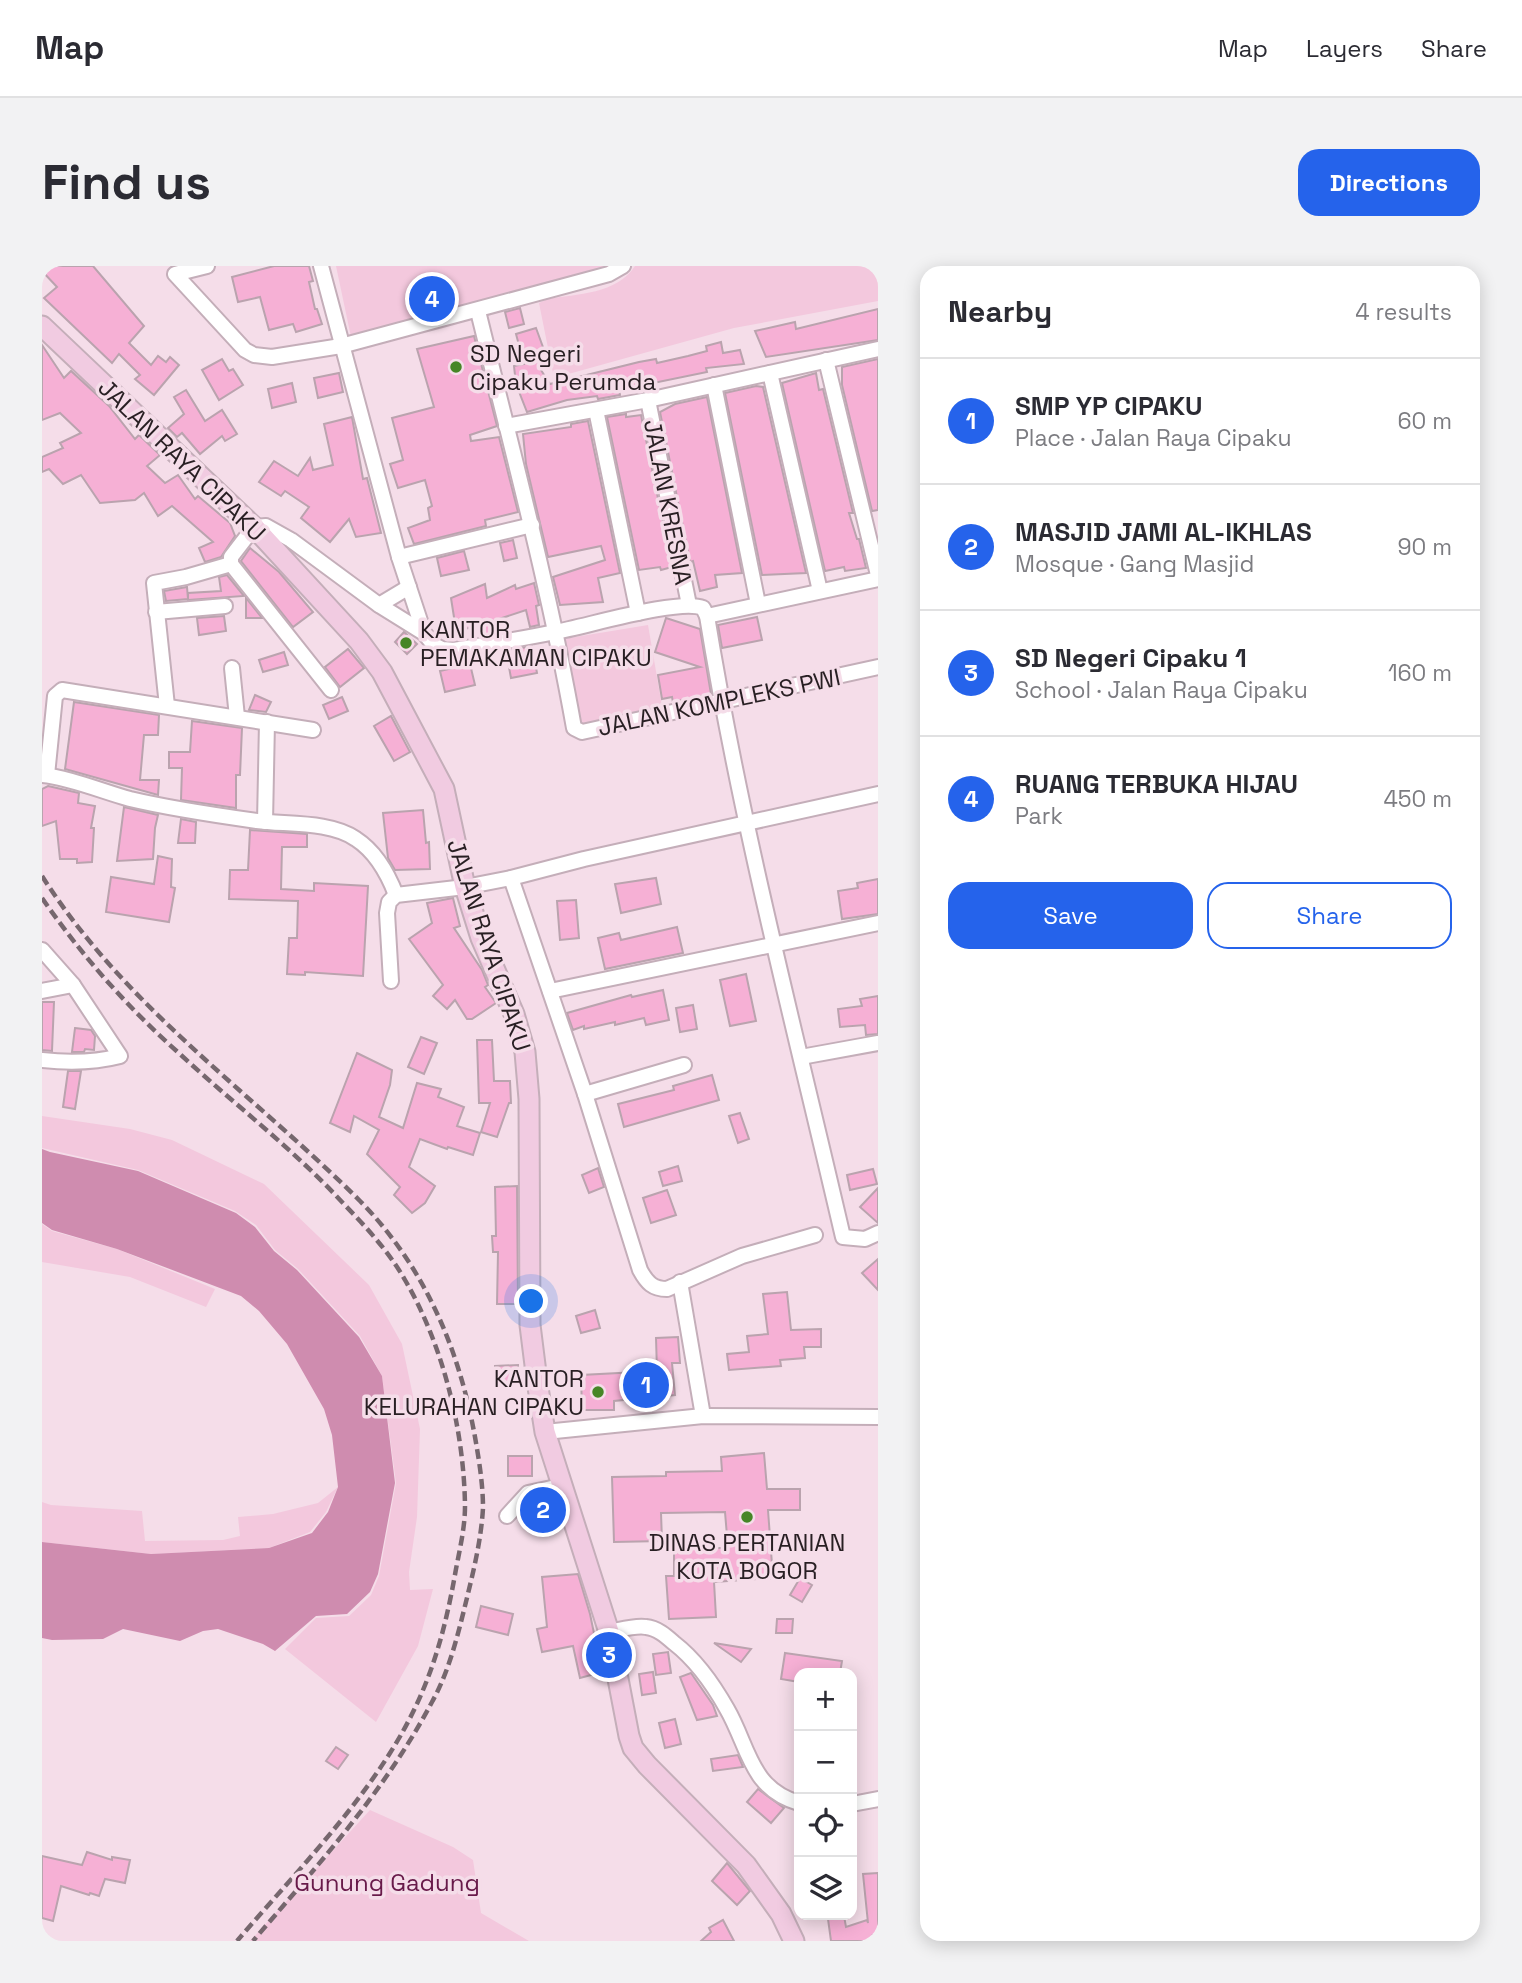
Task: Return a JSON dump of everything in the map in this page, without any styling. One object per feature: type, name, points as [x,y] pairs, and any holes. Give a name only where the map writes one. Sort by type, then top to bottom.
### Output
[{"type":"street","points":[[172,270],[207,266]]},
{"type":"street","points":[[321,266],[399,557],[424,633]]},
{"type":"street","points":[[172,270],[244,349],[254,355],[272,357],[341,346],[478,311],[609,274],[623,266]]},
{"type":"street","points":[[478,311],[557,632]]},
{"type":"street","name":"JALAN RAYA CIPAKU","points":[[42,326],[254,527],[359,640],[382,672],[444,789],[465,887],[481,938],[514,1014],[525,1052],[529,1099],[530,1325],[545,1432],[609,1632],[633,1748],[746,1864],[780,1914],[794,1941]]},
{"type":"street","points":[[506,426],[648,400],[878,349]]},
{"type":"street","points":[[707,616],[878,577],[826,360]]},
{"type":"street","points":[[770,373],[820,591]]},
{"type":"street","points":[[713,385],[758,604]]},
{"type":"street","name":"JALAN KRESNA","points":[[648,400],[689,605]]},
{"type":"street","points":[[596,410],[638,613]]},
{"type":"street","points":[[399,557],[532,525]]},
{"type":"street","points":[[331,690],[231,564],[231,557],[254,527],[266,526],[291,540],[379,605],[424,633],[434,645],[442,649],[454,650],[557,632],[638,613],[689,605],[703,608],[707,616],[720,700],[746,823],[843,1237],[865,1239],[878,1233]]},
{"type":"street","points":[[167,706],[153,588],[156,582],[186,577],[231,564]]},
{"type":"street","points":[[379,605],[409,587]]},
{"type":"street","points":[[156,612],[225,606]]},
{"type":"street","name":"JALAN KOMPLEKS PWI","points":[[557,632],[574,728],[579,731],[878,667]]},
{"type":"street","points":[[232,668],[237,717]]},
{"type":"street","points":[[313,730],[62,690],[55,696],[44,775],[160,806],[337,831],[355,838],[379,862],[396,895]]},
{"type":"street","points":[[265,822],[267,722]]},
{"type":"street","points":[[391,981],[387,907],[396,895],[465,887],[511,878],[878,794]]},
{"type":"street","points":[[511,878],[644,1278],[657,1289],[667,1289],[742,1255],[815,1235]]},
{"type":"street","points":[[550,991],[878,923]]},
{"type":"street","points":[[42,950],[73,985],[120,1056],[69,1063],[42,1060]]},
{"type":"street","points":[[42,991],[73,985]]},
{"type":"street","points":[[801,1057],[878,1043]]},
{"type":"street","points":[[585,1094],[684,1065]]},
{"type":"street","points":[[680,1282],[703,1416]]},
{"type":"street","points":[[545,1432],[703,1416],[878,1417]]},
{"type":"street","points":[[507,1516],[528,1493],[561,1486]]},
{"type":"street","points":[[609,1632],[646,1626],[659,1631],[693,1658],[728,1710],[759,1776],[769,1789],[794,1802]]},
{"type":"street","points":[[857,1803],[878,1799]]},
{"type":"green space","points":[[336,266],[620,266],[351,337]]},
{"type":"green space","points":[[635,266],[878,266],[878,301],[734,328],[554,378],[539,303],[607,287],[618,282]]},
{"type":"green space","points":[[648,625],[663,712],[575,728],[557,640]]},
{"type":"green space","points":[[42,1116],[130,1129],[172,1140],[264,1184],[369,1285],[402,1344],[420,1429],[417,1517],[409,1572],[410,1590],[433,1589],[418,1646],[376,1722],[285,1649],[316,1618],[349,1616],[371,1595],[379,1576],[396,1483],[382,1376],[360,1336],[298,1269],[275,1250],[256,1225],[235,1211],[138,1170],[42,1148]]},
{"type":"green space","points":[[42,1224],[52,1231],[117,1249],[215,1289],[206,1307],[130,1277],[42,1262]]},
{"type":"green space","points":[[338,1487],[326,1512],[310,1532],[269,1548],[151,1554],[42,1542],[42,1502],[51,1505],[142,1511],[145,1541],[223,1540],[240,1536],[238,1517],[273,1514],[318,1503]]},
{"type":"green space","name":"Gunung Gadung","points":[[370,1810],[453,1847],[473,1860],[481,1913],[529,1941],[250,1941]]},
{"type":"shaded area","points":[[42,1149],[138,1171],[236,1213],[255,1227],[274,1251],[297,1270],[359,1337],[382,1376],[395,1483],[378,1574],[370,1592],[347,1614],[316,1616],[275,1651],[263,1644],[218,1629],[203,1631],[180,1641],[123,1629],[103,1639],[42,1638],[42,1542],[151,1554],[269,1548],[312,1533],[328,1512],[338,1487],[332,1435],[324,1409],[287,1344],[259,1311],[241,1296],[117,1249],[52,1230],[42,1223]]},
{"type":"building","points":[[42,266],[93,266],[144,326],[129,343],[151,365],[158,356],[166,362],[170,357],[179,365],[154,395],[135,379],[140,375],[119,354],[112,363],[44,298],[57,287],[42,271]]},
{"type":"building","points":[[274,266],[309,266],[313,281],[309,282],[315,309],[322,324],[296,332],[293,324],[269,330],[260,297],[238,302],[232,277]]},
{"type":"building","points":[[520,308],[524,324],[509,328],[505,312]]},
{"type":"building","points":[[878,309],[878,340],[766,357],[755,331],[795,322],[796,329]]},
{"type":"building","points":[[536,328],[544,350],[537,351],[539,367],[550,384],[639,362],[656,359],[657,363],[688,356],[707,351],[706,346],[721,342],[723,353],[740,350],[744,364],[706,368],[707,372],[619,390],[620,395],[567,400],[527,412],[516,384],[514,366],[524,364],[516,334]]},
{"type":"building","points":[[474,336],[497,426],[470,435],[471,441],[499,437],[518,512],[485,520],[486,526],[414,544],[408,528],[430,520],[428,508],[432,506],[425,480],[398,488],[390,464],[403,460],[392,418],[434,407],[417,349]]},
{"type":"building","points":[[42,345],[64,378],[71,371],[109,406],[135,439],[139,435],[160,455],[147,466],[165,483],[178,475],[195,499],[198,496],[230,523],[235,536],[221,557],[205,562],[199,548],[213,542],[172,506],[158,516],[144,493],[135,500],[100,503],[81,475],[63,484],[49,469],[42,472],[42,457],[63,448],[60,443],[81,433],[60,413],[42,420]]},
{"type":"building","points":[[222,359],[229,371],[233,369],[243,385],[219,400],[202,370]]},
{"type":"building","points":[[878,359],[878,510],[872,511],[842,385],[842,367]]},
{"type":"building","points":[[339,373],[343,392],[318,398],[314,378]]},
{"type":"building","points":[[816,373],[819,390],[823,389],[853,513],[849,513],[866,568],[845,571],[844,567],[825,571],[782,383]]},
{"type":"building","points":[[292,383],[296,402],[272,408],[268,389]]},
{"type":"building","points":[[763,387],[806,573],[762,575],[725,393]]},
{"type":"building","points":[[186,390],[205,421],[222,410],[237,434],[225,441],[222,436],[200,454],[182,433],[177,437],[168,428],[184,414],[174,397]]},
{"type":"building","points":[[707,397],[742,573],[715,575],[717,587],[700,591],[693,561],[690,562],[660,412],[675,404]]},
{"type":"building","points":[[626,414],[626,417],[641,415],[672,567],[661,570],[660,567],[639,570],[607,417]]},
{"type":"building","points":[[352,417],[363,479],[367,478],[381,533],[356,537],[349,519],[330,542],[301,518],[309,507],[285,491],[281,496],[259,482],[274,461],[298,476],[310,458],[313,470],[333,465],[324,424]]},
{"type":"building","points":[[588,421],[620,573],[598,578],[603,602],[560,605],[553,577],[605,560],[601,546],[548,557],[526,464],[523,434],[571,427],[571,424]]},
{"type":"building","points":[[513,540],[517,558],[504,561],[500,543]]},
{"type":"building","points":[[250,548],[279,572],[313,612],[293,627],[241,561]]},
{"type":"building","points":[[464,551],[469,570],[441,576],[437,558]]},
{"type":"building","points":[[227,575],[244,596],[188,600],[188,593],[221,591],[219,577]]},
{"type":"building","points":[[534,583],[539,605],[536,606],[539,625],[530,627],[526,610],[493,621],[492,634],[484,635],[482,626],[456,630],[451,598],[485,584],[487,598],[515,585],[516,589]]},
{"type":"building","points":[[187,587],[188,599],[166,601],[164,591]]},
{"type":"building","points":[[246,598],[262,618],[246,618]]},
{"type":"building","points":[[224,616],[226,631],[199,635],[197,618]]},
{"type":"building","points":[[757,617],[762,640],[722,648],[718,625]]},
{"type":"building","points":[[666,618],[700,629],[711,694],[673,702],[672,697],[662,699],[658,675],[700,667],[655,652]]},
{"type":"building","name":"KANTOR PEMAKAMAN CIPAKU","points":[[404,632],[417,644],[407,654],[395,642]]},
{"type":"building","points":[[532,646],[537,673],[511,678],[506,651]]},
{"type":"building","points":[[348,649],[364,668],[340,687],[325,667]]},
{"type":"building","points":[[284,652],[288,665],[263,672],[259,660]]},
{"type":"building","points":[[470,664],[475,685],[445,692],[440,671]]},
{"type":"building","points":[[255,695],[271,702],[266,712],[249,710]]},
{"type":"building","points":[[342,697],[348,711],[329,719],[323,705]]},
{"type":"building","points":[[74,702],[159,715],[158,735],[144,735],[140,780],[159,780],[158,795],[65,769]]},
{"type":"building","points":[[391,716],[410,752],[394,761],[374,726]]},
{"type":"building","points":[[192,721],[242,728],[240,775],[236,775],[236,808],[181,800],[182,768],[169,768],[169,752],[190,752]]},
{"type":"building","points":[[48,786],[79,793],[78,803],[95,806],[91,828],[94,828],[92,862],[77,863],[77,859],[60,859],[56,821],[42,826],[42,789]]},
{"type":"building","points":[[124,807],[158,815],[153,859],[117,861]]},
{"type":"building","points":[[423,810],[426,843],[429,842],[430,869],[395,870],[388,858],[383,813]]},
{"type":"building","points":[[181,819],[196,822],[195,843],[178,843]]},
{"type":"building","points":[[250,830],[307,834],[307,847],[282,847],[281,889],[314,891],[314,883],[368,886],[363,976],[305,972],[305,975],[287,974],[289,938],[297,938],[298,901],[229,899],[230,870],[248,870]]},
{"type":"building","points":[[158,856],[172,859],[171,887],[175,888],[169,922],[106,912],[111,877],[154,884]]},
{"type":"building","points":[[656,878],[661,904],[621,913],[615,884]]},
{"type":"building","points":[[878,879],[878,914],[842,919],[838,891],[858,888],[857,883]]},
{"type":"building","points":[[453,898],[460,926],[454,928],[482,970],[488,985],[485,987],[496,1003],[472,1019],[467,1019],[455,1000],[447,1009],[433,996],[443,985],[409,939],[432,923],[427,903]]},
{"type":"building","points":[[576,900],[579,938],[560,940],[557,901]]},
{"type":"building","points":[[677,927],[683,953],[605,969],[598,938],[619,933],[621,940]]},
{"type":"building","points":[[746,974],[756,1021],[730,1026],[720,980]]},
{"type":"building","points":[[663,990],[669,1020],[646,1025],[644,1018],[615,1025],[615,1022],[584,1029],[584,1026],[573,1030],[567,1013],[631,995],[632,997]]},
{"type":"building","points":[[878,996],[878,1034],[866,1035],[865,1025],[840,1027],[838,1009],[862,1006],[860,999]]},
{"type":"building","points":[[42,1002],[54,1002],[52,1051],[42,1050]]},
{"type":"building","points":[[693,1005],[697,1029],[680,1032],[676,1008]]},
{"type":"building","points":[[75,1028],[91,1030],[95,1036],[94,1050],[72,1052]]},
{"type":"building","points":[[421,1037],[437,1043],[424,1074],[408,1067]]},
{"type":"building","points":[[477,1040],[492,1040],[494,1081],[510,1081],[511,1103],[497,1137],[481,1132],[490,1103],[479,1103]]},
{"type":"building","points":[[357,1053],[392,1070],[379,1117],[403,1128],[417,1083],[441,1089],[438,1097],[464,1107],[457,1126],[480,1133],[473,1155],[420,1139],[409,1167],[435,1186],[425,1203],[412,1213],[394,1195],[400,1187],[367,1154],[379,1130],[354,1116],[350,1132],[330,1123]]},
{"type":"building","points":[[68,1071],[81,1071],[75,1109],[63,1107]]},
{"type":"building","points":[[712,1075],[719,1100],[624,1127],[618,1104],[674,1090],[673,1086]]},
{"type":"building","points":[[740,1113],[749,1139],[738,1143],[729,1116]]},
{"type":"building","points":[[678,1166],[682,1181],[663,1186],[659,1172]]},
{"type":"building","points":[[598,1168],[604,1187],[589,1193],[582,1175]]},
{"type":"building","points":[[873,1169],[877,1184],[850,1190],[847,1175]]},
{"type":"building","points":[[517,1186],[518,1304],[497,1304],[498,1252],[493,1252],[492,1236],[496,1236],[495,1187]]},
{"type":"building","points":[[878,1188],[878,1223],[860,1207]]},
{"type":"building","points":[[667,1190],[676,1215],[651,1223],[643,1198]]},
{"type":"building","points":[[878,1259],[878,1290],[862,1273]]},
{"type":"building","points":[[787,1292],[791,1330],[821,1329],[821,1347],[804,1347],[805,1358],[780,1360],[781,1366],[729,1370],[727,1354],[749,1352],[747,1336],[768,1334],[763,1294]]},
{"type":"building","points":[[595,1310],[600,1328],[581,1333],[576,1316]]},
{"type":"building","points":[[678,1337],[680,1363],[672,1363],[675,1395],[614,1401],[614,1410],[582,1410],[581,1375],[657,1371],[656,1338]]},
{"type":"building","points":[[518,1365],[518,1384],[495,1384],[495,1366]]},
{"type":"building","points":[[764,1453],[767,1489],[800,1489],[800,1510],[768,1510],[773,1578],[714,1582],[716,1617],[669,1619],[666,1576],[674,1576],[674,1548],[728,1548],[725,1512],[661,1513],[662,1541],[614,1542],[612,1477],[722,1471],[721,1457]]},
{"type":"building","points":[[508,1456],[532,1456],[532,1476],[508,1476]]},
{"type":"building","points":[[548,1499],[555,1502],[558,1513],[551,1527],[525,1513],[533,1502]]},
{"type":"building","points":[[578,1574],[590,1614],[602,1672],[580,1678],[573,1646],[542,1652],[537,1629],[547,1627],[542,1577]]},
{"type":"building","points":[[800,1578],[812,1585],[802,1602],[790,1595]]},
{"type":"building","points":[[481,1606],[513,1614],[508,1635],[476,1627]]},
{"type":"building","points":[[777,1619],[793,1619],[792,1633],[776,1633]]},
{"type":"building","points":[[714,1643],[751,1649],[741,1662]]},
{"type":"building","points":[[668,1652],[671,1673],[656,1675],[653,1654]]},
{"type":"building","points":[[785,1653],[842,1661],[841,1668],[794,1668],[794,1681],[781,1679]]},
{"type":"building","points":[[653,1672],[656,1693],[642,1695],[639,1674]]},
{"type":"building","points":[[691,1673],[713,1705],[717,1716],[697,1720],[680,1677]]},
{"type":"building","points":[[675,1719],[681,1744],[665,1748],[659,1723]]},
{"type":"building","points":[[336,1747],[348,1755],[338,1769],[326,1761]]},
{"type":"building","points":[[738,1755],[743,1767],[713,1771],[711,1759]]},
{"type":"building","points":[[758,1789],[784,1808],[771,1823],[747,1802]]},
{"type":"building","points":[[87,1852],[112,1860],[112,1857],[130,1860],[125,1883],[105,1879],[99,1896],[61,1886],[53,1921],[42,1918],[42,1856],[82,1865]]},
{"type":"building","points":[[727,1863],[750,1891],[737,1905],[712,1881]]},
{"type":"building","points":[[878,1873],[878,1935],[873,1935],[875,1941],[831,1941],[828,1920],[845,1920],[846,1927],[867,1920],[868,1923],[863,1874]]},
{"type":"building","points":[[723,1920],[734,1941],[701,1941],[711,1932],[709,1928]]},
{"type":"railway","points":[[42,876],[75,923],[151,1008],[319,1161],[383,1226],[403,1253],[436,1310],[459,1372],[475,1437],[483,1499],[480,1534],[461,1622],[443,1680],[413,1735],[372,1797],[253,1941]]},
{"type":"railway","points":[[42,898],[73,940],[124,1000],[161,1037],[303,1163],[383,1248],[405,1280],[430,1332],[456,1418],[464,1477],[465,1506],[461,1545],[440,1642],[415,1709],[390,1753],[355,1802],[237,1941]]},
{"type":"place","name":"RUANG TERBUKA HIJAU","points":[[432,299]]},
{"type":"place","name":"SD Negeri Cipaku Perumda","points":[[456,367]]},
{"type":"place","name":"KANTOR PEMAKAMAN CIPAKU","points":[[406,643]]},
{"type":"place","name":"SMP YP CIPAKU","points":[[646,1385]]},
{"type":"place","name":"KANTOR KELURAHAN CIPAKU","points":[[598,1392]]},
{"type":"place","name":"MASJID JAMI AL-IKHLAS","points":[[543,1510]]},
{"type":"place","name":"DINAS PERTANIAN KOTA BOGOR","points":[[747,1517]]},
{"type":"place","name":"SD Negeri Cipaku 1","points":[[609,1655]]}]
